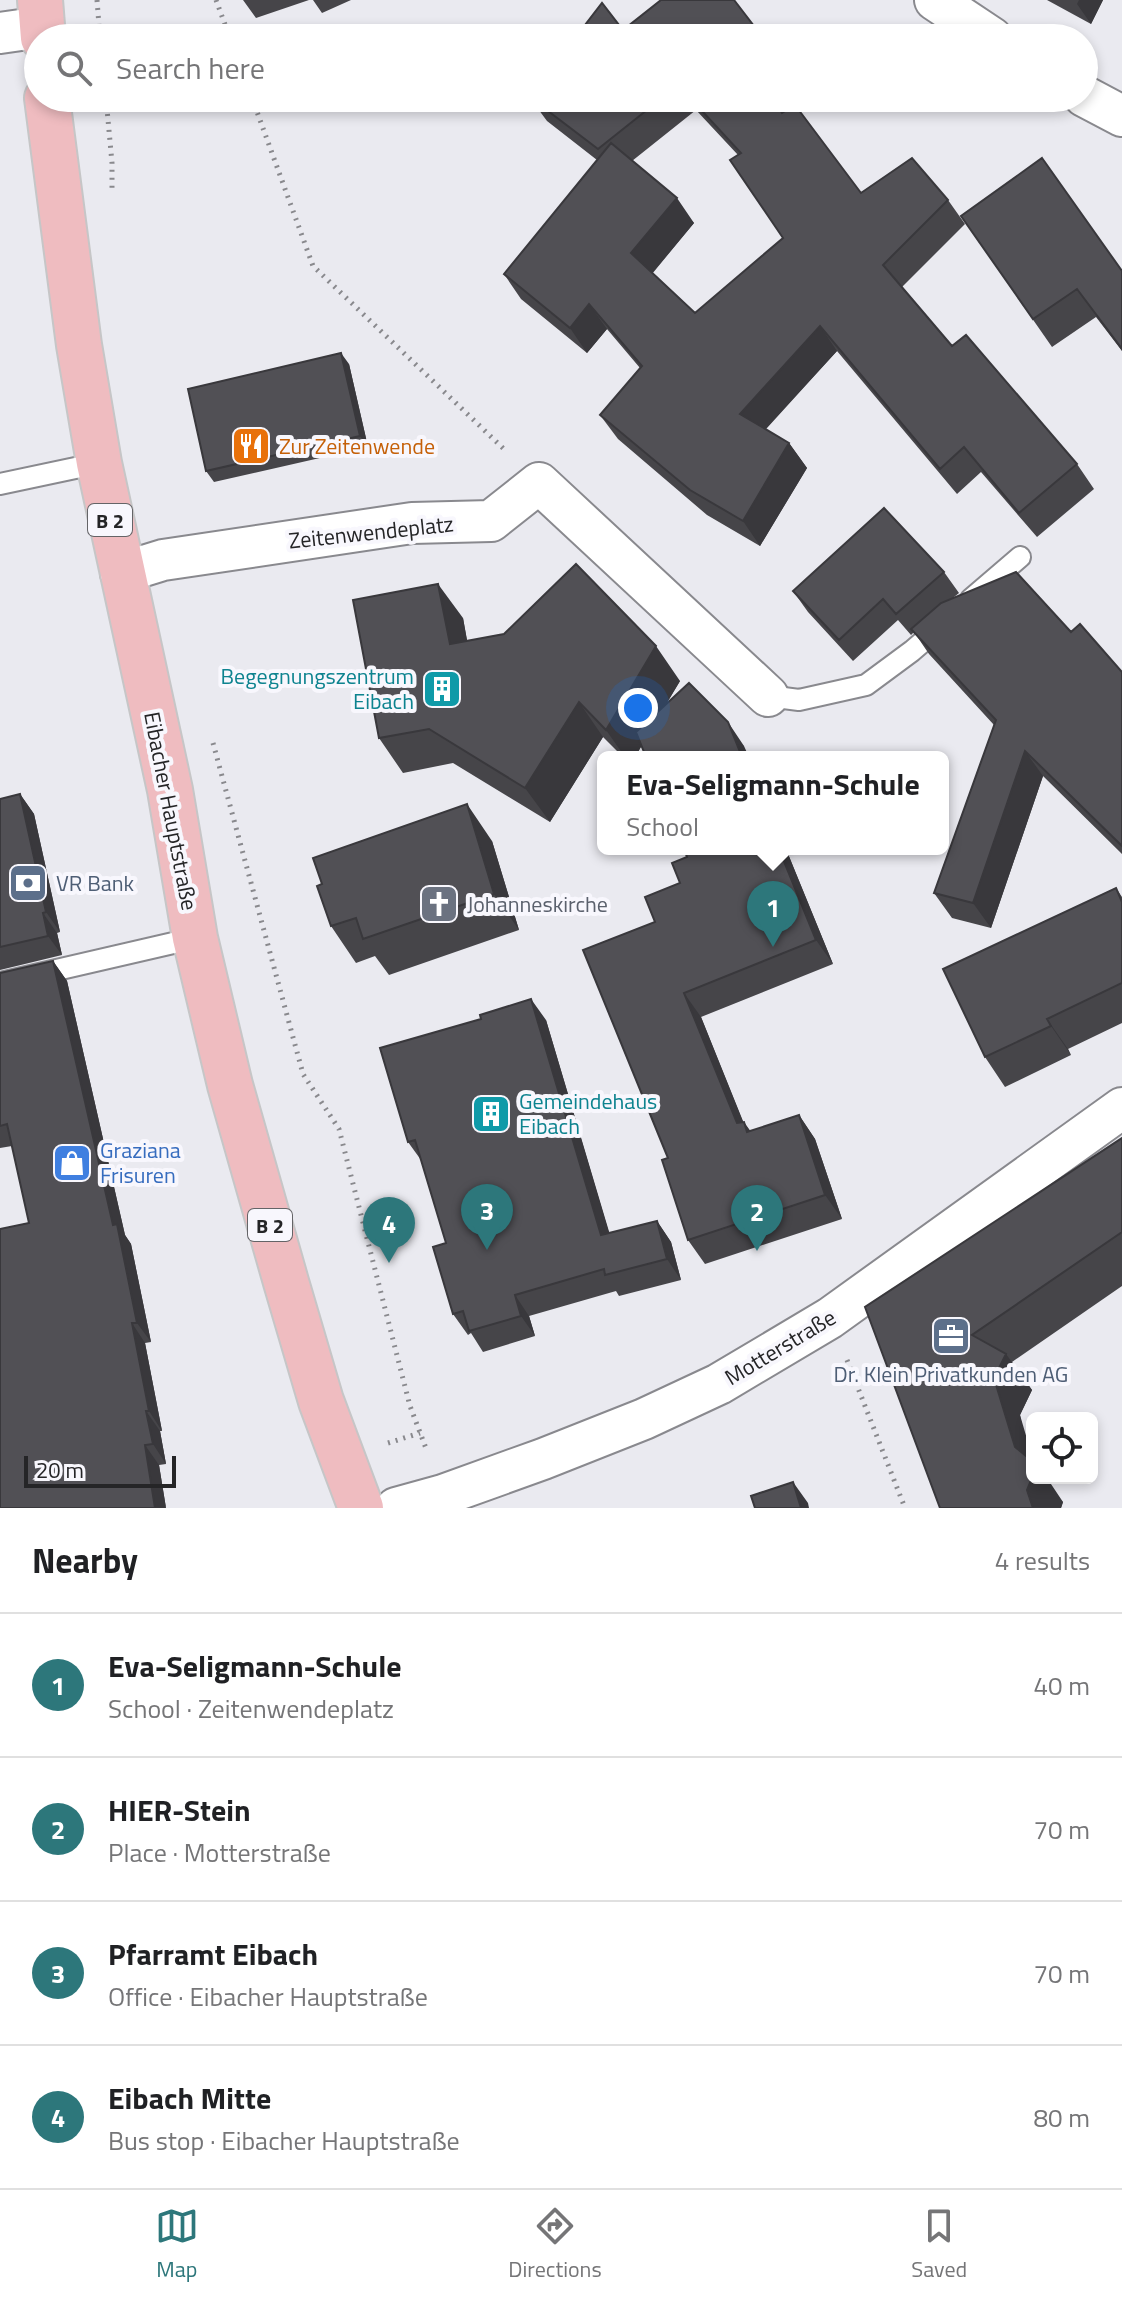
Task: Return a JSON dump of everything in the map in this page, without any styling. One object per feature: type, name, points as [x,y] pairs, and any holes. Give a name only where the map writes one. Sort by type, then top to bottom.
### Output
[{"type":"main road","name":"Eibacher Hauptstraße","points":[[49,112],[79,345],[99,463],[170,790],[195,938],[230,1085],[286,1282],[321,1401],[361,1508]]},
{"type":"street","points":[[935,0],[971,24]]},
{"type":"street","points":[[1098,103],[1122,116]]},
{"type":"street","points":[[539,483],[768,696]]},
{"type":"street","name":"Zeitenwendeplatz","points":[[121,573],[163,560],[412,523],[491,521],[539,483]]},
{"type":"street","name":"Motterstraße","points":[[396,1508],[443,1495],[644,1419],[719,1384],[830,1318],[1122,1108]]},
{"type":"lane","points":[[0,484],[99,463]]},
{"type":"lane","points":[[768,696],[799,700],[866,685],[912,651],[1020,557]]},
{"type":"lane","points":[[0,983],[195,938]]},
{"type":"path","points":[[97,0],[99,24]]},
{"type":"path","points":[[216,0],[225,24]]},
{"type":"path","points":[[107,112],[111,194]]},
{"type":"path","points":[[257,112],[313,266],[539,483]]},
{"type":"path","points":[[213,741],[303,1074],[339,1129],[410,1406],[443,1495]]},
{"type":"path","points":[[830,1318],[905,1508]]},
{"type":"building","points":[[661,0],[734,0],[752,24],[631,24]]},
{"type":"building","points":[[602,3],[618,24],[586,24]]},
{"type":"building","points":[[549,112],[644,112],[598,149]]},
{"type":"building","points":[[703,112],[800,112],[861,193],[912,158],[948,200],[883,265],[952,346],[966,335],[1077,464],[1019,513],[964,447],[940,469],[820,326],[740,414],[789,443],[743,521],[690,490],[600,415],[642,366],[589,304],[570,328],[504,274],[611,143],[677,198],[631,253],[695,313],[783,238],[730,160],[741,153]]},
{"type":"building","points":[[1042,158],[1122,271],[1122,349],[1077,289],[1033,319],[961,216]]},
{"type":"building","points":[[341,353],[360,436],[206,471],[188,389]]},
{"type":"building","points":[[884,508],[944,572],[896,614],[883,599],[839,640],[793,591]]},
{"type":"building","points":[[576,564],[656,646],[606,730],[579,702],[525,788],[429,729],[379,738],[353,600],[438,584],[450,644],[504,634]]},
{"type":"building","points":[[1016,572],[1071,632],[1080,624],[1122,672],[1122,846],[1025,751],[973,903],[934,893],[996,720],[911,629],[941,603]]},
{"type":"building","points":[[689,683],[728,722],[740,751],[644,751],[636,732]]},
{"type":"building","points":[[20,794],[46,912],[43,913],[48,936],[0,947],[0,799]]},
{"type":"building","points":[[467,804],[494,894],[363,939],[356,918],[331,926],[317,886],[322,884],[313,858]]},
{"type":"building","points":[[781,855],[816,940],[684,993],[737,1123],[744,1122],[747,1132],[799,1115],[825,1195],[688,1240],[662,1160],[668,1158],[583,950],[655,922],[645,897],[680,883],[672,863],[687,857]]},
{"type":"building","points":[[1116,888],[1122,902],[1122,983],[1047,1019],[1051,1026],[985,1057],[943,969]]},
{"type":"building","points":[[53,961],[113,1225],[117,1224],[137,1323],[132,1323],[149,1411],[146,1411],[153,1444],[145,1445],[155,1508],[0,1508],[0,1229],[29,1223],[7,1124],[0,1126],[0,973]]},
{"type":"building","points":[[531,999],[601,1235],[657,1221],[667,1259],[605,1275],[604,1269],[515,1295],[521,1316],[469,1331],[463,1311],[453,1314],[433,1247],[446,1243],[415,1140],[408,1142],[380,1048],[481,1019],[480,1015]]},
{"type":"building","points":[[1122,1138],[1122,1232],[972,1335],[1006,1354],[994,1378],[1015,1447],[1026,1456],[1026,1484],[1030,1484],[1027,1490],[1033,1508],[940,1508],[865,1307]]},
{"type":"building","points":[[793,1482],[801,1508],[755,1508],[751,1496]]},
{"type":"place","name":"Zur Zeitenwende","points":[[251,446]]},
{"type":"place","name":"Begegnungszentrum Eibach","points":[[442,689]]},
{"type":"place","name":"VR Bank","points":[[28,883]]},
{"type":"place","name":"Johanneskirche","points":[[439,904]]},
{"type":"place","name":"Eva-Seligmann-Schule","points":[[773,947]]},
{"type":"place","name":"Gemeindehaus Eibach","points":[[491,1114]]},
{"type":"place","name":"Graziana Frisuren","points":[[72,1163]]},
{"type":"place","name":"Pfarramt Eibach","points":[[487,1250]]},
{"type":"place","name":"HIER-Stein","points":[[757,1251]]},
{"type":"place","name":"Eibach Mitte","points":[[389,1263]]},
{"type":"place","name":"Dr. Klein Privatkunden AG","points":[[951,1336]]}]
